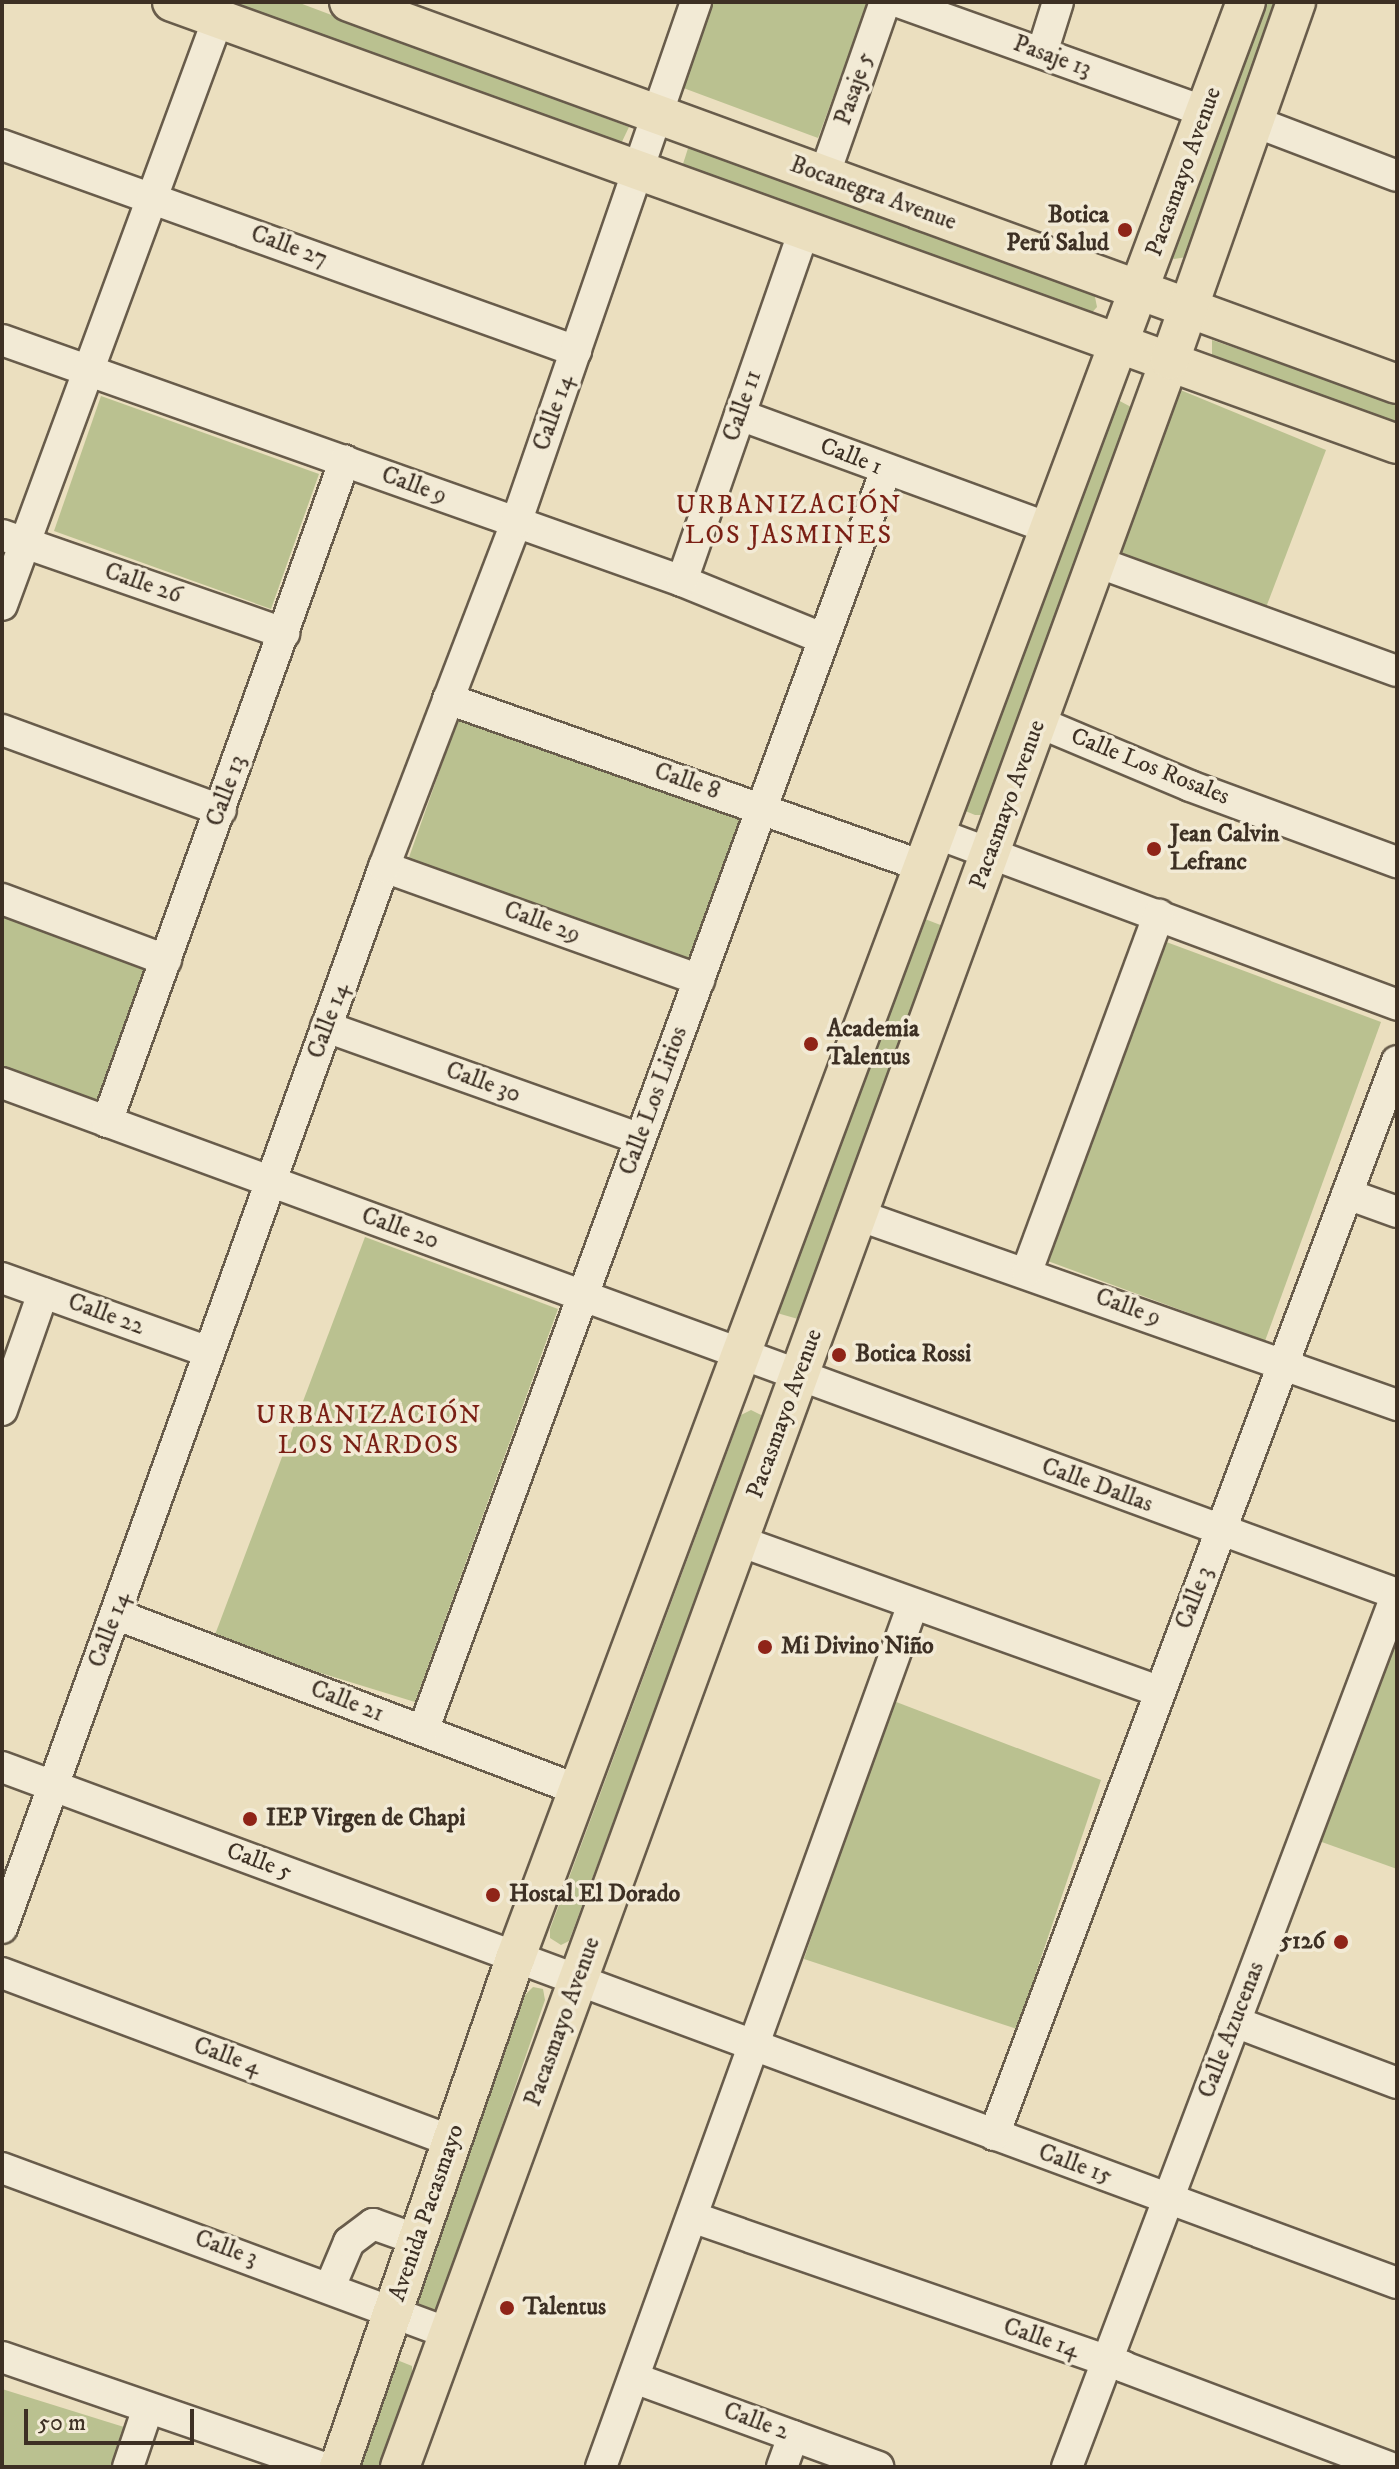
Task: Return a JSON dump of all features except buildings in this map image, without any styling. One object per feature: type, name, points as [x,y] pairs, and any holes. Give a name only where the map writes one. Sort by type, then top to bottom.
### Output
[{"type":"main road","points":[[172,2],[1397,444]]},
{"type":"main road","name":"Bocanegra Avenue","points":[[349,2],[1397,384]]},
{"type":"main road","name":"Pacasmayo Avenue","points":[[515,1959],[1122,344],[1246,2]]},
{"type":"main road","name":"Pacasmayo Avenue","points":[[1188,309],[1296,2]]},
{"type":"main road","points":[[1170,360],[1188,309]]},
{"type":"main road","name":"Pacasmayo Avenue","points":[[400,2467],[1170,360]]},
{"type":"main road","points":[[927,863],[971,905]]},
{"type":"main road","name":"Avenida Pacasmayo","points":[[339,2467],[515,1959]]},
{"type":"street","name":"Calle 14","points":[[2,1928],[384,867],[516,523],[696,2]]},
{"type":"street","name":"Pasaje 5","points":[[824,176],[885,2]]},
{"type":"street","name":"Pasaje 13","points":[[898,2],[1206,112]]},
{"type":"street","points":[[1042,53],[1058,2]]},
{"type":"street","points":[[2,605],[13,539],[89,368],[218,19]]},
{"type":"street","points":[[1253,121],[1397,176]]},
{"type":"street","name":"Calle 27","points":[[2,145],[576,351]]},
{"type":"street","name":"Calle 11","points":[[682,581],[804,230]]},
{"type":"street","name":"Calle 9","points":[[2,340],[89,368],[682,581],[824,639]]},
{"type":"street","name":"Calle 1","points":[[740,415],[1052,529]]},
{"type":"street","name":"Calle 13","points":[[107,1122],[345,460]]},
{"type":"street","name":"Calle Los Lirios","points":[[423,1731],[886,470]]},
{"type":"street","name":"Calle 26","points":[[13,539],[284,633]]},
{"type":"street","points":[[1097,562],[1397,671]]},
{"type":"street","name":"Calle 8","points":[[448,699],[761,809],[927,863],[990,852],[1397,1005]]},
{"type":"street","name":"Calle Los Rosales","points":[[1038,722],[1190,786],[1397,862]]},
{"type":"street","points":[[2,730],[221,810]]},
{"type":"street","name":"Calle 29","points":[[384,867],[699,980]]},
{"type":"street","points":[[2,899],[166,960]]},
{"type":"street","points":[[1027,1271],[1159,915]]},
{"type":"street","name":"Calle 30","points":[[326,1027],[640,1139]]},
{"type":"street","name":"Calle 3","points":[[994,2135],[1221,1530],[1280,1364],[1396,1065]]},
{"type":"street","name":"Calle 20","points":[[2,1083],[798,1378]]},
{"type":"street","points":[[1347,1194],[1397,1212]]},
{"type":"street","name":"Calle 9","points":[[858,1215],[1027,1271],[1397,1405]]},
{"type":"street","name":"Calle 22","points":[[2,1278],[209,1352]]},
{"type":"street","points":[[2,1410],[43,1293]]},
{"type":"street","name":"Calle Dallas","points":[[798,1378],[1397,1594]]},
{"type":"street","points":[[739,1541],[912,1607],[1160,1692]]},
{"type":"street","name":"Calle Azucenas","points":[[1067,2467],[1397,1594]]},
{"type":"street","points":[[601,2467],[912,1607]]},
{"type":"street","name":"Calle 21","points":[[115,1614],[578,1790]]},
{"type":"street","name":"Calle 5","points":[[2,1767],[515,1959]]},
{"type":"street","name":"Calle 15","points":[[515,1959],[1397,2283]]},
{"type":"street","name":"Calle 4","points":[[2,1973],[452,2141]]},
{"type":"street","points":[[1235,2022],[1397,2083]]},
{"type":"street","name":"Calle 3","points":[[2,2168],[449,2333]]},
{"type":"street","name":"Calle 14","points":[[692,2217],[1107,2361],[1389,2467]]},
{"type":"street","points":[[330,2287],[349,2242],[373,2224],[418,2240]]},
{"type":"street","points":[[2,2357],[322,2467]]},
{"type":"street","name":"Calle 2","points":[[634,2378],[878,2467]]},
{"type":"street","points":[[128,2467],[148,2408]]},
{"type":"street","points":[[782,2467],[793,2436]]},
{"type":"green space","points":[[220,2],[297,2],[629,127],[618,150]]},
{"type":"green space","points":[[709,2],[868,2],[818,138],[678,86]]},
{"type":"green space","points":[[1254,2],[1280,2],[1187,257],[1174,259],[1168,256]]},
{"type":"green space","points":[[690,142],[1094,292],[1097,307],[1088,317],[683,164]]},
{"type":"green space","points":[[1212,340],[1397,404],[1397,427],[1212,363]]},
{"type":"green space","points":[[1178,389],[1326,450],[1265,610],[1118,555]]},
{"type":"green space","points":[[101,396],[319,474],[271,609],[54,531]]},
{"type":"green space","points":[[1116,399],[1131,407],[1131,416],[983,815],[975,815],[963,810]]},
{"type":"green space","points":[[459,716],[740,818],[688,964],[407,863]]},
{"type":"green space","points":[[2,917],[146,970],[97,1106],[2,1071]]},
{"type":"green space","points":[[925,919],[943,926],[798,1319],[777,1313]]},
{"type":"green space","points":[[1161,940],[1381,1022],[1265,1341],[1045,1260]]},
{"type":"green space","points":[[365,1237],[558,1309],[415,1702],[213,1640]]},
{"type":"green space","points":[[751,1410],[761,1415],[760,1425],[569,1941],[561,1945],[550,1938],[550,1929],[741,1415]]},
{"type":"green space","points":[[1397,1626],[1397,1869],[1319,1841]]},
{"type":"green space","points":[[891,1700],[1101,1780],[1017,2029],[804,1959]]},
{"type":"green space","points":[[533,1987],[543,1989],[545,2000],[439,2308],[429,2313],[417,2306],[418,2293],[525,1995]]},
{"type":"green space","points":[[397,2360],[412,2366],[412,2375],[380,2467],[353,2467],[389,2365]]},
{"type":"green space","points":[[2,2389],[140,2432],[128,2467],[2,2467]]},
{"type":"place","name":"Botica Perú Salud","points":[[1125,230]]},
{"type":"place","name":"Jean Calvin Lefranc","points":[[1154,849]]},
{"type":"place","name":"Academia Talentus","points":[[811,1044]]},
{"type":"place","name":"Botica Rossi","points":[[839,1355]]},
{"type":"place","name":"Mi Divino Niño","points":[[765,1647]]},
{"type":"place","name":"IEP Virgen de Chapi","points":[[250,1819]]},
{"type":"place","name":"Hostal El Dorado","points":[[493,1895]]},
{"type":"place","name":"5126","points":[[1341,1942]]},
{"type":"place","name":"Talentus","points":[[507,2308]]},
{"type":"district","name":"URBANIZACIÓN LOS JASMINES","points":[[789,521]]},
{"type":"district","name":"URBANIZACIÓN LOS NARDOS","points":[[369,1431]]}]
